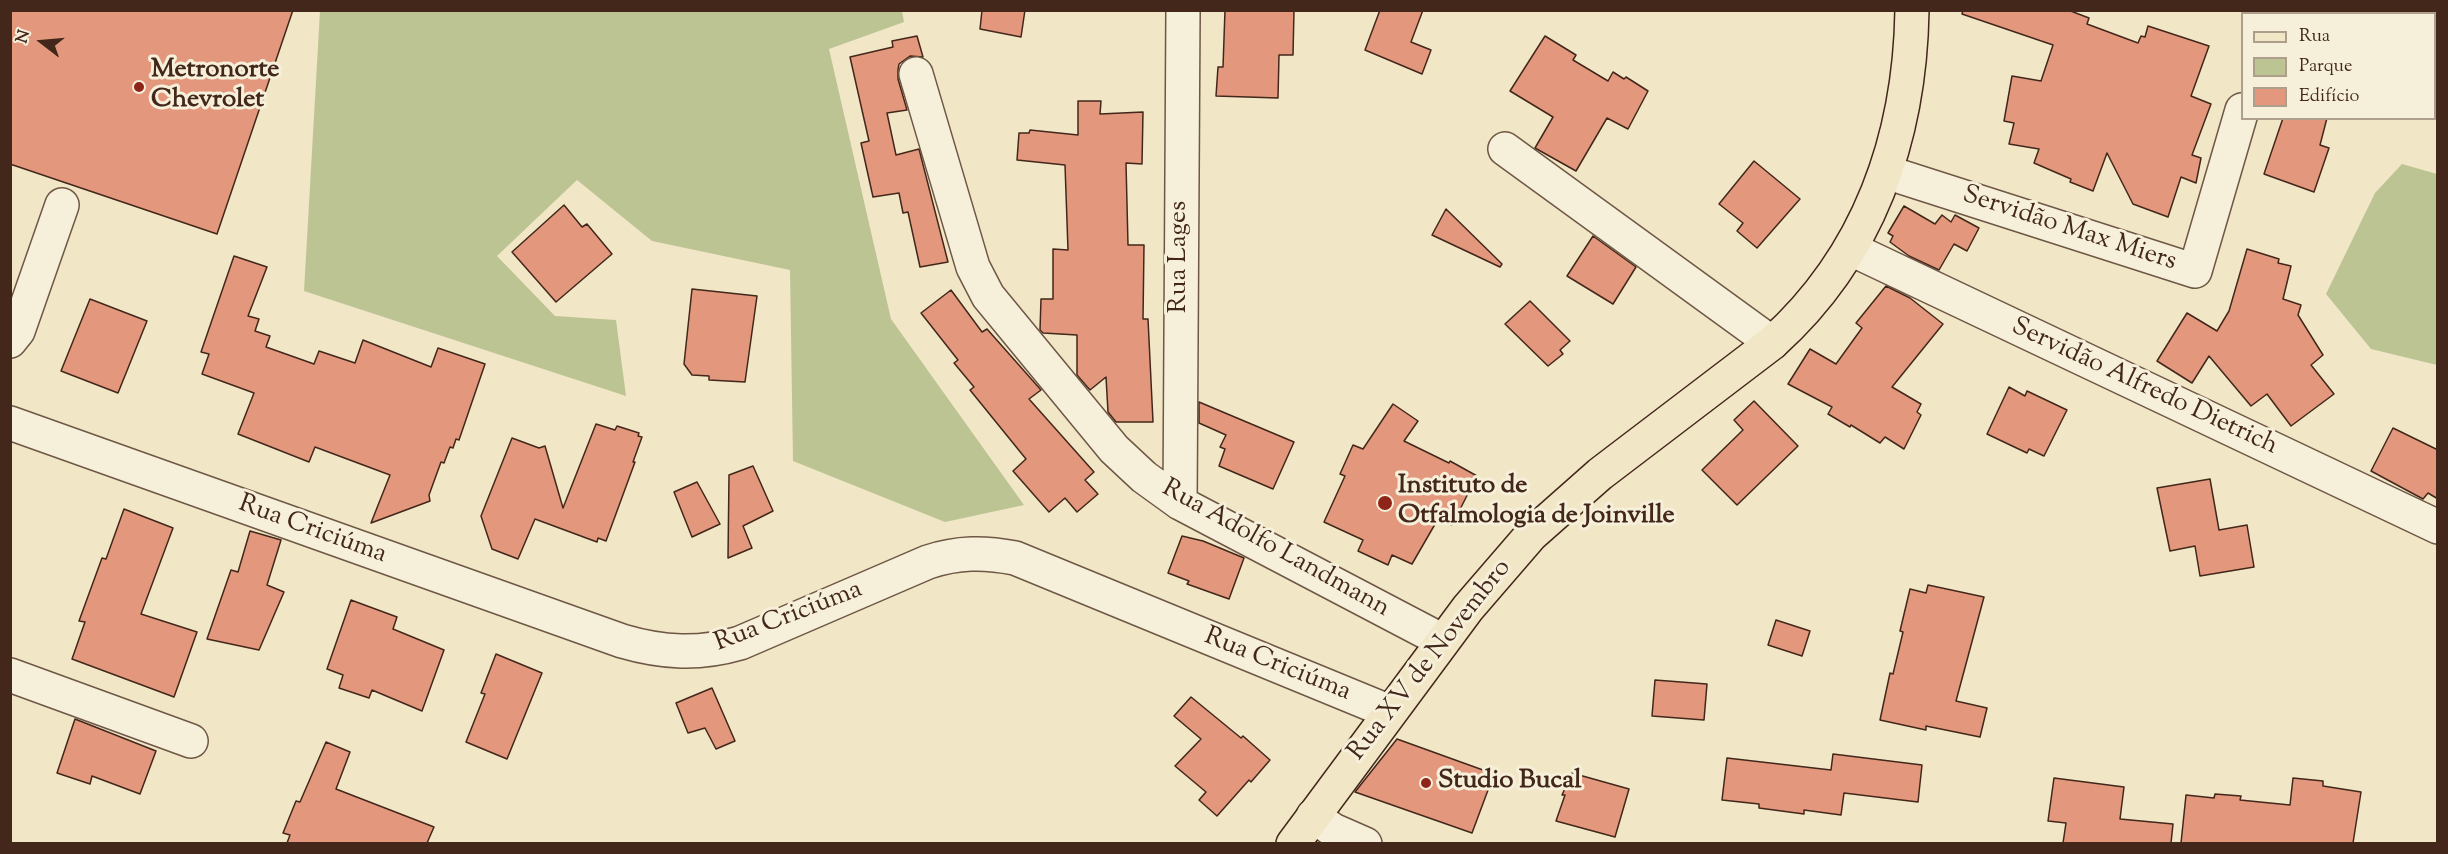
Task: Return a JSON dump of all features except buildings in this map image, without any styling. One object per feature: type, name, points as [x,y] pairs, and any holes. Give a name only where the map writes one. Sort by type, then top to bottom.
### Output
[{"type":"main road","name":"Rua XV de Novembro","points":[[1293,843],[1443,641],[1507,562],[1558,509],[1600,474],[1773,343],[1797,321],[1826,288],[1851,249],[1871,211],[1886,172],[1897,133],[1908,68],[1912,10]]},
{"type":"street","name":"Rua Lages","points":[[1180,503],[1183,10]]},
{"type":"street","name":"Rua Adolfo Landmann","points":[[916,74],[973,267],[988,296],[1114,449],[1144,477],[1180,503],[1443,641]]},
{"type":"street","name":"Servidão Max Miers","points":[[1886,172],[2195,271],[2241,113]]},
{"type":"street","points":[[1505,149],[1773,343]]},
{"type":"street","points":[[10,341],[18,331],[62,206]]},
{"type":"street","name":"Servidão Alfredo Dietrich","points":[[1851,249],[2438,527]]},
{"type":"street","name":"Rua Criciúma","points":[[10,423],[611,638],[652,650],[685,652],[718,649],[740,643],[928,562],[948,556],[990,553],[1015,558],[1390,712]]},
{"type":"street","points":[[10,675],[190,741]]},
{"type":"street","points":[[1313,816],[1333,830],[1365,843]]},
{"type":"green space","points":[[320,11],[902,11],[904,22],[829,49],[891,319],[1024,505],[945,522],[793,461],[790,270],[652,241],[577,180],[497,256],[555,316],[616,320],[626,396],[304,291]]},
{"type":"green space","points":[[2402,164],[2437,174],[2437,365],[2371,349],[2326,294],[2375,193]]},
{"type":"place","name":"Metronorte Chevrolet","points":[[139,87]]},
{"type":"place","name":"Instituto de Otfalmologia de Joinville","points":[[1385,503]]},
{"type":"place","name":"Studio Bucal","points":[[1426,783]]}]
